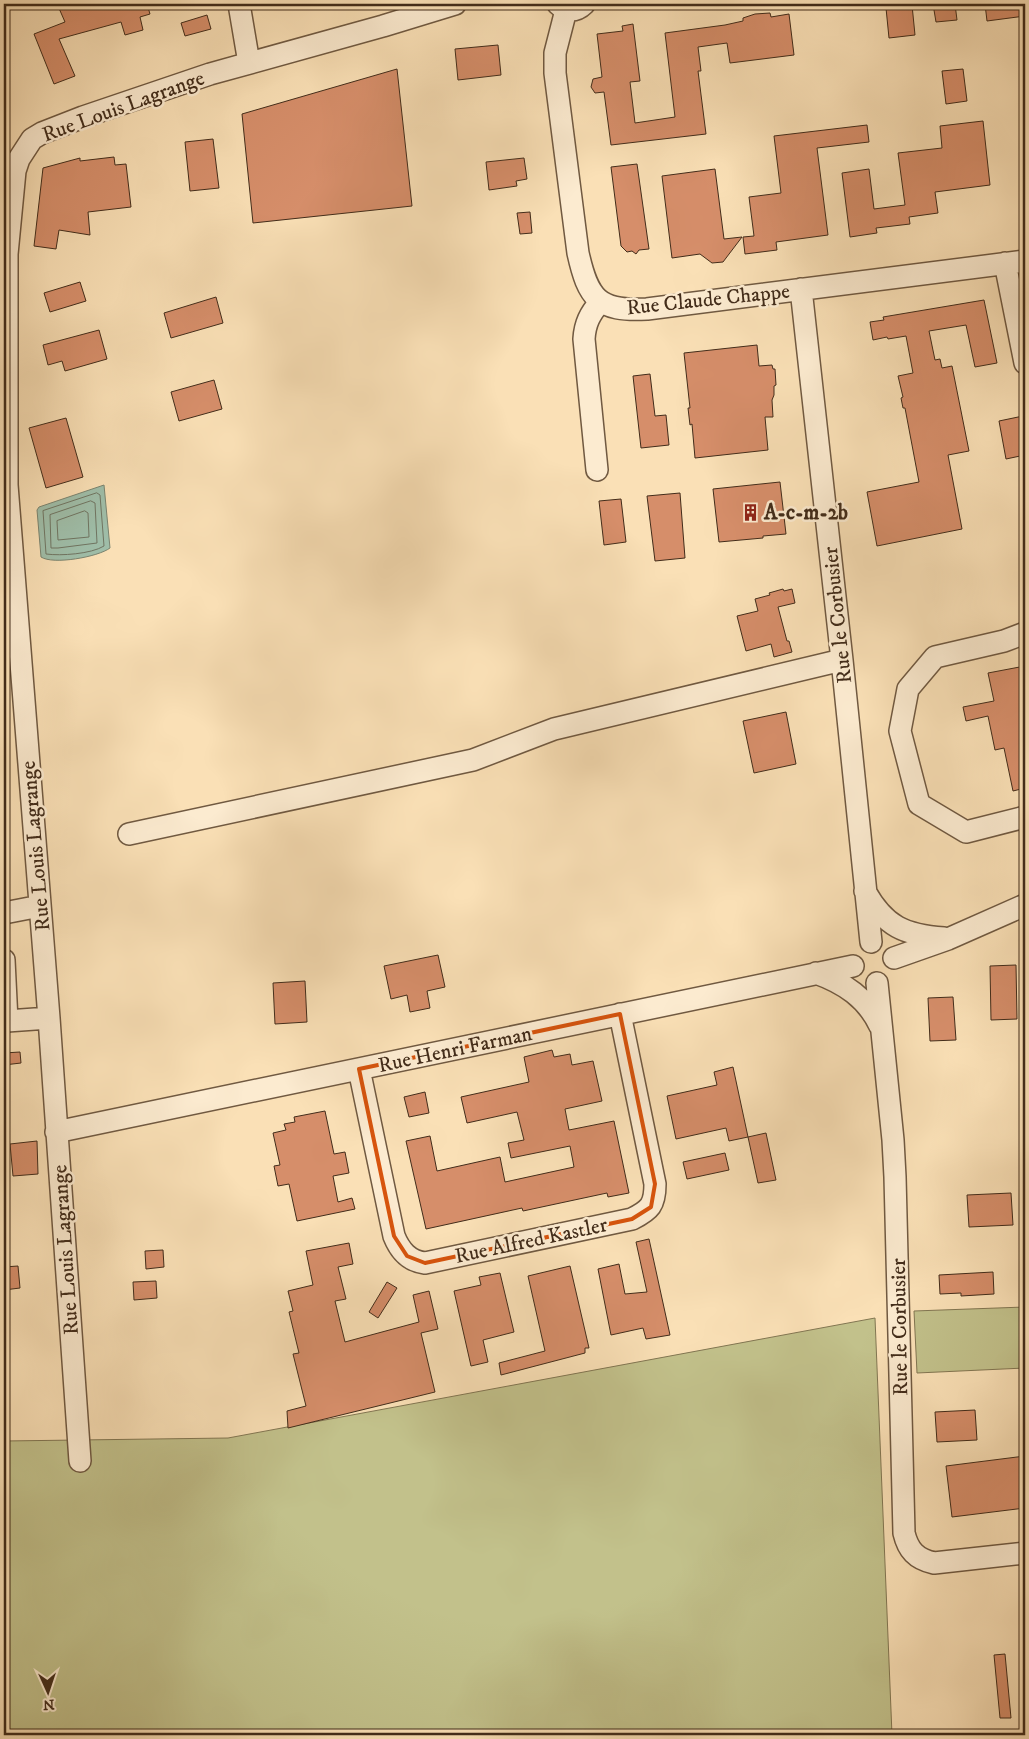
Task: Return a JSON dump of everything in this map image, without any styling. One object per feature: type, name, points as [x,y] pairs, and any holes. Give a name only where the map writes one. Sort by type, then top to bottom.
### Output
[{"type":"street","points":[[239,4],[249,62]]},
{"type":"street","name":"Rue Louis Lagrange","points":[[80,1461],[49,1018],[6,485],[7,254],[13,185],[11,158],[32,139],[42,133],[101,111],[249,62],[455,4]]},
{"type":"street","name":"Rue Claude Chappe","points":[[569,6],[555,53],[555,73],[578,253],[583,274],[590,289],[600,302],[617,308],[647,309],[1015,262]]},
{"type":"street","points":[[1015,262],[1025,362]]},
{"type":"street","name":"Rue le Corbusier","points":[[801,289],[871,942]]},
{"type":"street","points":[[597,470],[584,339],[585,326],[591,313],[600,302]]},
{"type":"street","points":[[1025,633],[935,657],[908,689],[900,731],[919,804],[966,832],[1025,817]]},
{"type":"street","points":[[129,834],[474,760],[554,729],[842,660]]},
{"type":"street","points":[[865,891],[880,911],[900,929],[923,936],[948,939]]},
{"type":"street","points":[[894,958],[948,939],[1025,905]]},
{"type":"street","points":[[4,913],[40,906]]},
{"type":"street","points":[[871,942],[880,942],[891,950],[894,958],[894,969],[886,980],[877,983],[866,982],[855,973],[853,958],[860,946],[871,942]]},
{"type":"street","points":[[4,960],[7,1021],[49,1018]]},
{"type":"street","name":"Rue Henri Farman","points":[[56,1132],[853,966]]},
{"type":"street","points":[[816,974],[836,982],[859,996],[877,1018],[881,1029]]},
{"type":"street","name":"Rue le Corbusier","points":[[877,983],[896,1177],[904,1533],[906,1542],[916,1556],[934,1563],[1025,1553]]},
{"type":"street","name":"Rue Alfred Kastler","points":[[359,1069],[398,1248],[417,1262],[425,1263],[632,1219],[651,1207],[655,1198],[655,1184],[620,1014]]},
{"type":"highlighted area","points":[[620,1014],[655,1184],[651,1207],[632,1219],[425,1263],[407,1256],[394,1236],[359,1069]]},
{"type":"shaded area","points":[[1025,1307],[1025,1368],[917,1373],[914,1311]]},
{"type":"shaded area","points":[[875,1318],[892,1735],[4,1735],[4,1441],[228,1438]]},
{"type":"water","points":[[104,485],[110,548],[76,559],[55,560],[41,557],[37,510],[39,507]]},
{"type":"building","points":[[66,4],[147,4],[150,14],[140,17],[143,30],[125,35],[121,22],[59,39],[75,76],[54,84],[34,34],[65,22],[58,6]]},
{"type":"building","points":[[933,4],[955,4],[957,20],[936,22]]},
{"type":"building","points":[[985,4],[1025,4],[1025,16],[987,21]]},
{"type":"building","points":[[912,5],[915,35],[889,38],[886,8]]},
{"type":"building","points":[[770,13],[771,17],[789,14],[794,55],[730,63],[727,43],[698,47],[701,71],[698,71],[706,134],[611,145],[604,92],[595,93],[591,87],[593,79],[602,77],[597,34],[623,31],[622,26],[633,24],[640,81],[630,82],[635,123],[675,117],[665,33],[725,25],[743,21],[743,18],[755,14]]},
{"type":"building","points":[[207,15],[211,29],[185,36],[181,23]]},
{"type":"building","points":[[498,45],[501,75],[458,80],[455,49]]},
{"type":"building","points":[[397,69],[412,206],[253,223],[242,114]]},
{"type":"building","points":[[963,69],[967,101],[946,104],[942,71]]},
{"type":"building","points":[[983,121],[990,185],[935,192],[938,213],[909,217],[910,224],[876,228],[877,233],[850,237],[842,173],[869,169],[874,209],[905,205],[898,153],[942,148],[940,126]]},
{"type":"building","points":[[867,125],[869,142],[817,148],[828,235],[776,242],[777,250],[745,254],[743,237],[754,236],[749,197],[781,193],[774,136]]},
{"type":"building","points":[[213,139],[219,188],[190,191],[185,142]]},
{"type":"building","points":[[114,157],[115,165],[126,164],[131,207],[88,212],[90,235],[59,230],[56,249],[34,246],[43,168],[80,158],[80,161]]},
{"type":"building","points":[[524,158],[527,179],[516,181],[517,186],[489,190],[486,162]]},
{"type":"building","points":[[637,164],[649,249],[639,250],[636,254],[632,251],[627,252],[621,246],[611,167]]},
{"type":"building","points":[[715,169],[724,239],[742,237],[723,262],[712,263],[700,254],[672,258],[662,176]]},
{"type":"building","points":[[530,212],[532,233],[520,234],[517,213]]},
{"type":"building","points":[[80,282],[86,301],[50,312],[44,293]]},
{"type":"building","points":[[216,297],[223,323],[171,338],[164,313]]},
{"type":"building","points":[[984,300],[997,363],[975,367],[966,325],[929,331],[935,360],[940,359],[942,368],[952,366],[969,451],[948,455],[962,529],[877,546],[867,492],[919,482],[898,376],[913,373],[906,336],[873,340],[870,322],[884,320],[883,317]]},
{"type":"building","points":[[99,330],[107,359],[65,371],[62,361],[48,365],[43,345]]},
{"type":"building","points":[[757,345],[759,366],[772,365],[773,369],[775,369],[776,385],[774,386],[772,400],[773,417],[765,417],[768,450],[695,458],[692,424],[690,425],[688,408],[690,408],[684,353]]},
{"type":"building","points":[[650,374],[655,416],[666,415],[669,445],[641,448],[633,376]]},
{"type":"building","points":[[214,380],[222,409],[179,421],[171,392]]},
{"type":"building","points":[[1023,416],[1025,455],[1006,459],[999,421]]},
{"type":"building","points":[[66,418],[83,477],[46,488],[29,428]]},
{"type":"building","name":"A-c-m-2b","points":[[780,482],[786,534],[719,542],[713,489]]},
{"type":"building","points":[[680,493],[685,558],[655,561],[647,496]]},
{"type":"building","points":[[621,499],[626,542],[604,545],[599,501]]},
{"type":"building","points":[[783,589],[784,591],[792,589],[795,603],[778,607],[787,641],[789,641],[792,652],[774,657],[771,644],[746,651],[737,616],[758,611],[755,599]]},
{"type":"building","points":[[1025,666],[1025,788],[1013,791],[1004,748],[995,750],[988,716],[966,721],[963,707],[994,701],[988,673]]},
{"type":"building","points":[[786,712],[796,764],[754,773],[743,721]]},
{"type":"building","points":[[438,955],[445,987],[427,991],[430,1008],[410,1012],[407,995],[391,999],[384,966]]},
{"type":"building","points":[[1016,965],[1017,1019],[991,1020],[990,966]]},
{"type":"building","points":[[305,981],[307,1022],[275,1024],[273,983]]},
{"type":"building","points":[[953,997],[956,1040],[930,1041],[928,998]]},
{"type":"building","points":[[552,1050],[554,1057],[570,1054],[572,1065],[593,1061],[602,1101],[565,1109],[569,1130],[614,1121],[629,1193],[608,1197],[607,1193],[523,1211],[522,1208],[426,1229],[406,1141],[430,1136],[437,1171],[500,1157],[505,1182],[574,1167],[570,1146],[511,1158],[508,1143],[524,1140],[517,1112],[467,1123],[461,1097],[529,1082],[524,1057]]},
{"type":"building","points":[[20,1052],[21,1063],[4,1065],[4,1053]]},
{"type":"building","points":[[733,1067],[748,1137],[729,1141],[726,1128],[676,1139],[667,1096],[717,1085],[714,1072]]},
{"type":"building","points":[[425,1092],[429,1113],[409,1117],[404,1097]]},
{"type":"building","points":[[325,1111],[334,1154],[345,1152],[349,1173],[333,1176],[338,1202],[352,1198],[355,1209],[297,1221],[289,1184],[278,1186],[274,1166],[280,1165],[273,1133],[286,1130],[284,1124],[295,1122],[294,1117]]},
{"type":"building","points":[[766,1133],[776,1180],[758,1183],[748,1137]]},
{"type":"building","points":[[37,1141],[38,1174],[13,1176],[10,1144]]},
{"type":"building","points":[[725,1153],[729,1170],[687,1179],[683,1162]]},
{"type":"building","points":[[1011,1193],[1013,1225],[969,1227],[967,1195]]},
{"type":"building","points":[[649,1239],[670,1335],[646,1339],[643,1328],[611,1335],[598,1269],[619,1264],[625,1294],[647,1292],[636,1242]]},
{"type":"building","points":[[349,1243],[353,1264],[338,1267],[346,1299],[335,1301],[345,1342],[419,1322],[413,1295],[429,1291],[438,1329],[421,1333],[435,1392],[288,1428],[287,1411],[306,1406],[293,1354],[299,1353],[289,1312],[293,1311],[288,1291],[313,1285],[306,1251]]},
{"type":"building","points":[[163,1250],[164,1267],[146,1269],[145,1251]]},
{"type":"building","points":[[18,1266],[20,1288],[4,1290],[4,1267]]},
{"type":"building","points":[[570,1266],[589,1348],[585,1348],[585,1353],[501,1375],[499,1363],[545,1351],[528,1276]]},
{"type":"building","points":[[993,1272],[994,1294],[961,1296],[961,1293],[940,1294],[939,1275]]},
{"type":"building","points":[[500,1273],[514,1332],[483,1340],[488,1362],[471,1366],[454,1291],[481,1285],[479,1277]]},
{"type":"building","points":[[156,1281],[157,1298],[134,1300],[133,1282]]},
{"type":"building","points":[[387,1282],[397,1288],[378,1318],[369,1312]]},
{"type":"building","points":[[975,1410],[977,1440],[937,1442],[935,1412]]},
{"type":"building","points":[[1025,1456],[1025,1508],[952,1517],[946,1466]]},
{"type":"building","points":[[1005,1654],[1011,1718],[1000,1718],[994,1655]]},
{"type":"place","name":"A-c-m-2b","points":[[750,512]]}]
